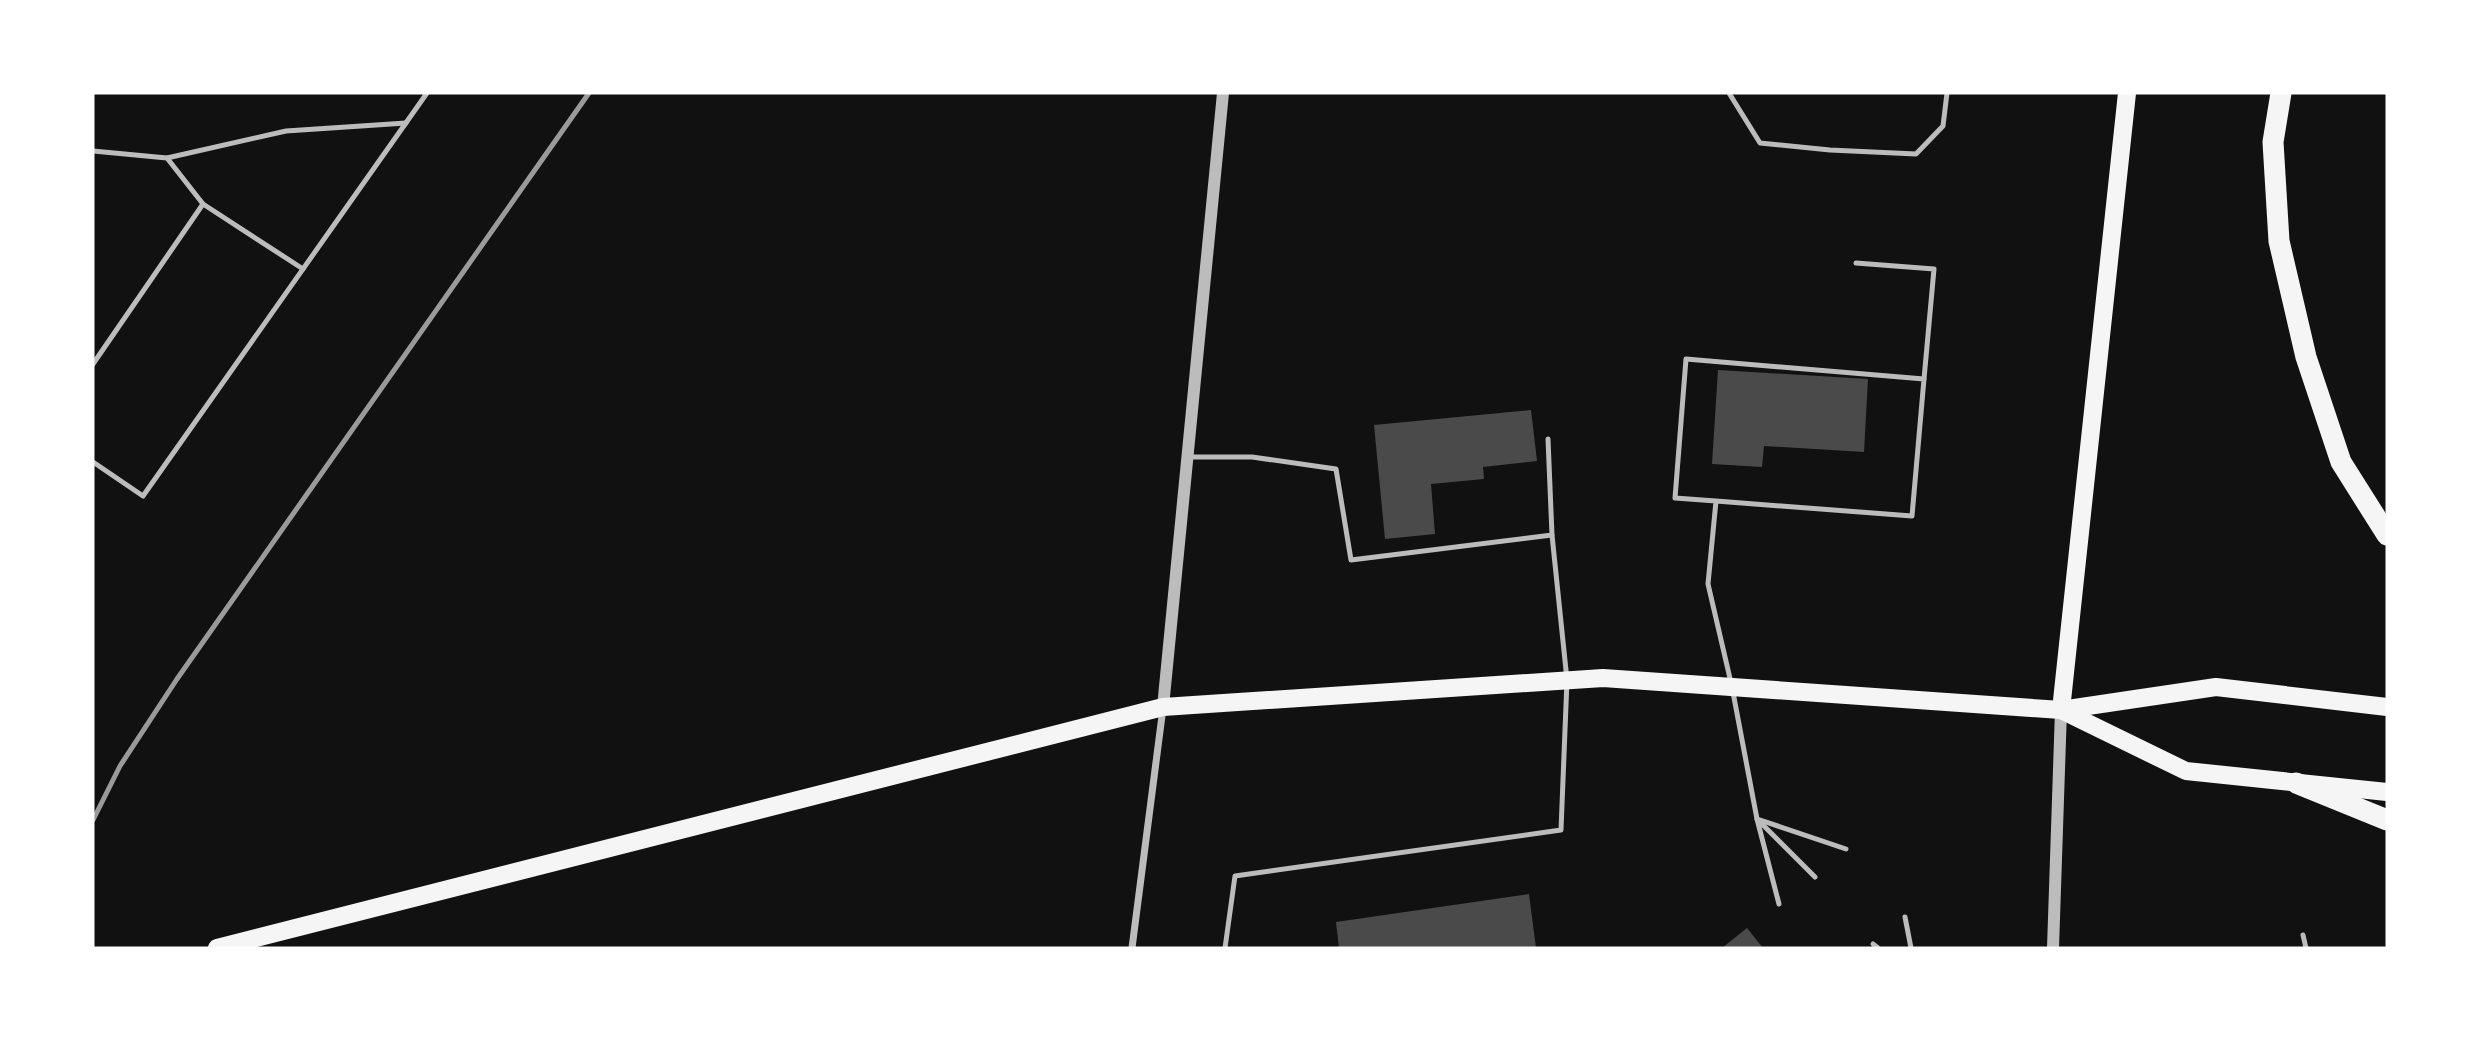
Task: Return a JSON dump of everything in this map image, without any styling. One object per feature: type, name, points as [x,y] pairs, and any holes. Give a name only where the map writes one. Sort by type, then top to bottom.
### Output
[{"type":"highway","points":[[2281,93],[2273,142],[2278,241],[2306,357],[2341,461],[2387,535]]},
{"type":"highway","points":[[2296,783],[2387,820]]},
{"type":"main road","points":[[2061,709],[2127,93]]},
{"type":"main road","points":[[217,948],[1163,707],[1604,678],[2061,709],[2216,687],[2387,707]]},
{"type":"main road","points":[[2061,709],[2186,771],[2387,792]]},
{"type":"street","points":[[1132,948],[1163,707],[1223,93]]},
{"type":"street","points":[[2053,948],[2061,709]]},
{"type":"lane","points":[[93,462],[143,496],[427,93]]},
{"type":"lane","points":[[1729,93],[1760,143],[1916,154],[1943,126],[1947,93]]},
{"type":"lane","points":[[93,151],[167,158],[286,131],[406,123]]},
{"type":"lane","points":[[167,158],[203,204],[303,269]]},
{"type":"lane","points":[[93,364],[203,204]]},
{"type":"lane","points":[[1856,263],[1934,269],[1912,516],[1675,499],[1686,359],[1924,379]]},
{"type":"lane","points":[[1225,948],[1235,876],[1561,830],[1567,680],[1552,536],[1548,439]]},
{"type":"lane","points":[[1186,457],[1252,457],[1336,469],[1351,560],[1552,536]]},
{"type":"lane","points":[[1716,501],[1708,584],[1732,687],[1757,819],[1779,904]]},
{"type":"lane","points":[[1757,819],[1846,849]]},
{"type":"lane","points":[[1757,819],[1815,877]]},
{"type":"lane","points":[[1905,917],[1911,948]]},
{"type":"lane","points":[[2303,935],[2306,948]]},
{"type":"building","points":[[1718,370],[1868,379],[1864,452],[1764,446],[1762,467],[1712,464]]},
{"type":"building","points":[[1531,410],[1537,461],[1483,467],[1484,479],[1431,484],[1435,534],[1385,539],[1374,425]]},
{"type":"building","points":[[1529,894],[1536,948],[1339,948],[1336,922]]},
{"type":"building","points":[[1747,928],[1763,948],[1722,948]]},
{"type":"railway","points":[[93,820],[120,766],[177,679],[589,93]]}]
